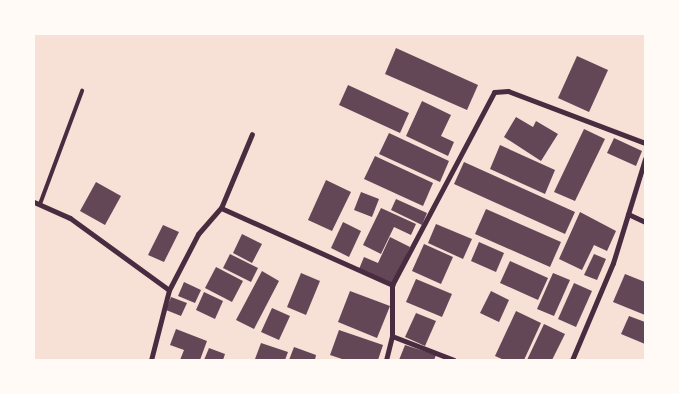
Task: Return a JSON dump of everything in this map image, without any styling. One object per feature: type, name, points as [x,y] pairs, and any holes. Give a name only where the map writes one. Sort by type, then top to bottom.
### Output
[{"type":"street","points":[[386,360],[392,336],[392,286],[494,92],[508,91],[645,143]]},
{"type":"street","points":[[150,360],[169,290],[198,234],[221,208],[252,134]]},
{"type":"street","points":[[572,360],[613,263],[645,159]]},
{"type":"street","points":[[37,203],[70,218],[169,290]]},
{"type":"street","points":[[221,208],[392,286]]},
{"type":"street","points":[[628,214],[645,222]]},
{"type":"street","points":[[392,336],[454,360]]},
{"type":"lane","points":[[37,203],[82,91]]},
{"type":"building","points":[[396,48],[478,85],[467,110],[385,74]]},
{"type":"building","points":[[577,56],[608,70],[589,112],[558,98]]},
{"type":"building","points":[[348,85],[409,113],[400,133],[339,105]]},
{"type":"building","points":[[422,101],[451,115],[441,136],[454,142],[448,156],[406,136]]},
{"type":"building","points":[[516,117],[533,127],[536,121],[558,134],[541,161],[504,137]]},
{"type":"building","points":[[584,129],[605,139],[575,201],[554,192]]},
{"type":"building","points":[[389,133],[449,161],[440,182],[379,154]]},
{"type":"building","points":[[614,138],[642,151],[636,166],[607,153]]},
{"type":"building","points":[[500,145],[555,170],[545,194],[490,169]]},
{"type":"building","points":[[375,156],[433,183],[423,206],[364,179]]},
{"type":"building","points":[[464,162],[575,212],[565,234],[454,184]]},
{"type":"building","points":[[326,180],[351,192],[332,231],[308,220]]},
{"type":"building","points":[[96,182],[121,196],[105,225],[80,211]]},
{"type":"building","points":[[361,192],[379,199],[372,217],[354,210]]},
{"type":"building","points":[[396,199],[427,213],[422,225],[391,210]]},
{"type":"building","points":[[381,208],[416,224],[411,235],[394,227],[381,254],[363,245]]},
{"type":"building","points":[[486,209],[561,242],[550,267],[475,234]]},
{"type":"building","points":[[580,212],[616,231],[607,251],[594,245],[582,270],[559,259]]},
{"type":"building","points":[[343,222],[361,231],[349,257],[331,248]]},
{"type":"building","points":[[436,224],[472,239],[463,259],[428,243]]},
{"type":"building","points":[[163,225],[179,232],[164,262],[148,255]]},
{"type":"building","points":[[242,234],[262,244],[252,263],[233,253]]},
{"type":"building","points":[[390,237],[410,247],[393,284],[359,269],[364,257],[378,263]]},
{"type":"building","points":[[479,242],[504,253],[496,272],[471,261]]},
{"type":"building","points":[[424,244],[453,257],[441,284],[412,271]]},
{"type":"building","points":[[230,254],[258,268],[251,282],[223,268]]},
{"type":"building","points":[[594,254],[606,259],[597,280],[584,275]]},
{"type":"building","points":[[510,261],[548,278],[538,300],[500,283]]},
{"type":"building","points":[[216,267],[243,281],[232,302],[205,288]]},
{"type":"building","points":[[262,271],[279,281],[254,329],[236,320]]},
{"type":"building","points":[[301,273],[320,281],[306,315],[287,307]]},
{"type":"building","points":[[553,273],[570,280],[554,316],[537,309]]},
{"type":"building","points":[[625,274],[645,282],[645,315],[613,302]]},
{"type":"building","points":[[416,279],[452,294],[442,317],[406,302]]},
{"type":"building","points":[[184,282],[201,290],[195,303],[178,296]]},
{"type":"building","points":[[574,283],[592,291],[576,327],[558,319]]},
{"type":"building","points":[[350,291],[390,306],[377,338],[338,322]]},
{"type":"building","points":[[491,291],[509,300],[499,322],[480,313]]},
{"type":"building","points":[[204,292],[223,301],[215,319],[196,310]]},
{"type":"building","points":[[171,297],[187,303],[181,316],[166,310]]},
{"type":"building","points":[[272,308],[290,316],[279,340],[261,332]]},
{"type":"building","points":[[516,311],[541,323],[524,360],[504,360],[495,356]]},
{"type":"building","points":[[416,313],[436,321],[425,346],[405,337]]},
{"type":"building","points":[[629,316],[645,322],[645,344],[621,334]]},
{"type":"building","points":[[544,324],[565,334],[552,360],[527,360]]},
{"type":"building","points":[[176,329],[207,341],[200,360],[180,360],[184,350],[170,345]]},
{"type":"building","points":[[339,330],[383,345],[378,360],[345,360],[330,355]]},
{"type":"building","points":[[261,343],[288,352],[285,360],[255,359]]},
{"type":"building","points":[[405,345],[436,355],[434,360],[399,360]]},
{"type":"building","points":[[294,347],[316,355],[315,360],[289,360]]},
{"type":"building","points":[[209,348],[225,354],[223,360],[204,360]]}]
